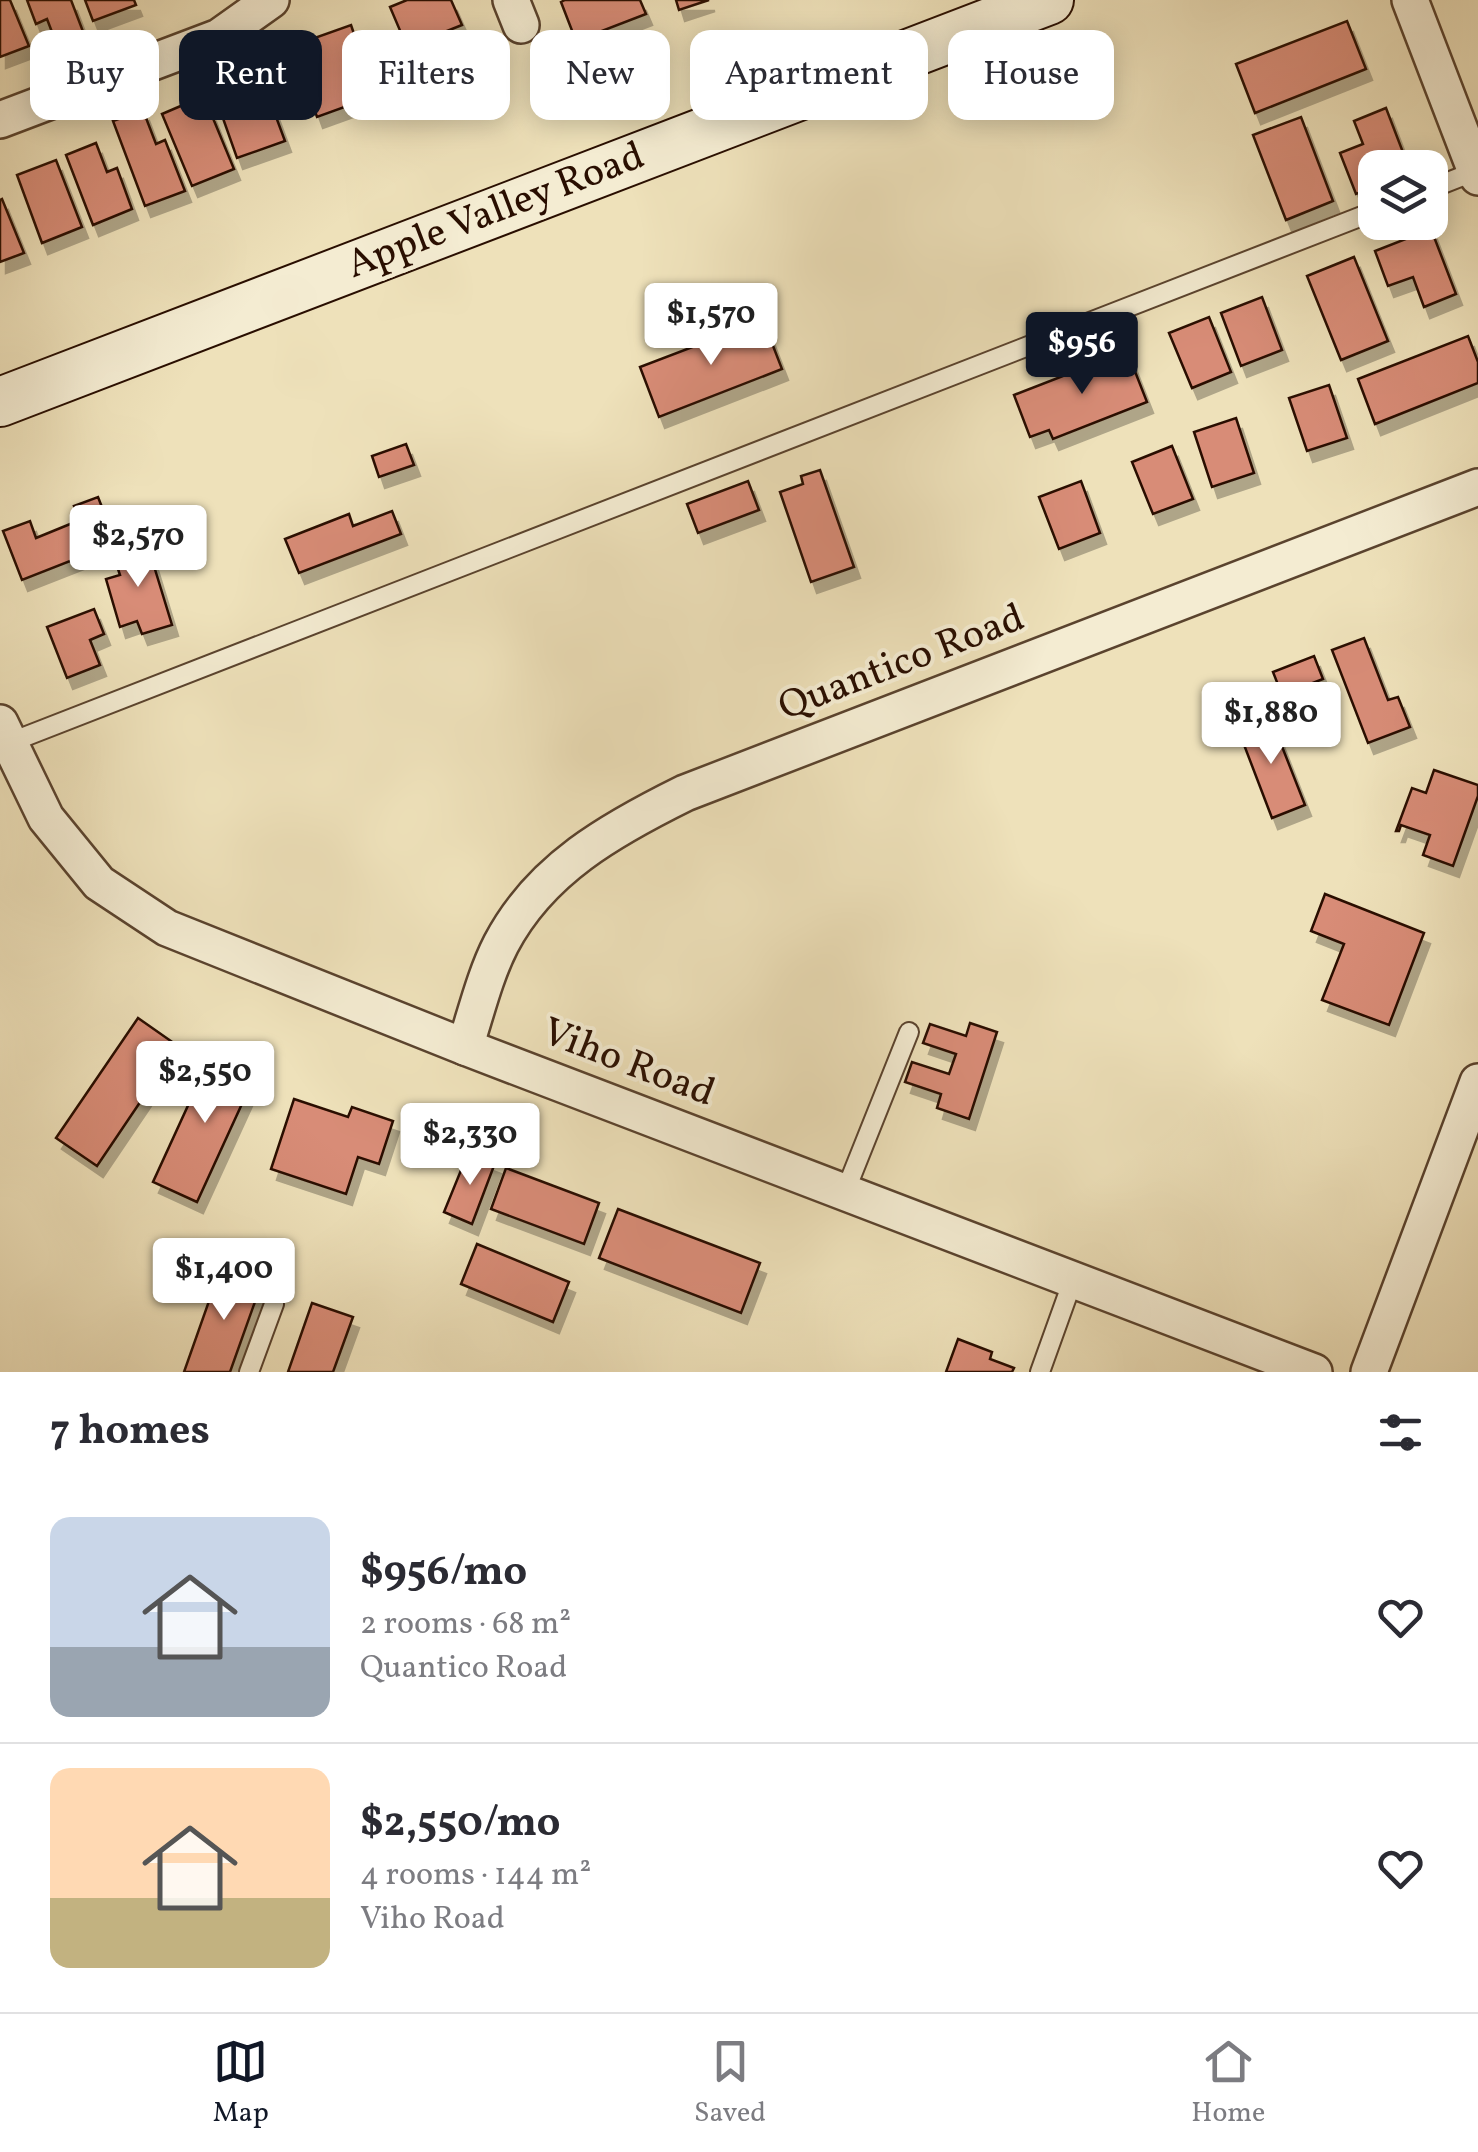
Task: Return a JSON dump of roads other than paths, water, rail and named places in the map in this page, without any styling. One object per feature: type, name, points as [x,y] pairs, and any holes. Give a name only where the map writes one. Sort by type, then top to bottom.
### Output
[{"type":"street","points":[[0,120],[218,37],[271,0]]},
{"type":"street","name":"Apple Valley Road","points":[[0,402],[1000,9],[1048,0]]},
{"type":"street","points":[[1410,0],[1477,173]]},
{"type":"street","name":"Quantico Road","points":[[465,1047],[500,944],[533,896],[578,852],[624,823],[684,794],[1478,488]]},
{"type":"street","name":"Viho Road","points":[[3,737],[46,818],[99,884],[166,928],[465,1047],[1314,1372]]},
{"type":"street","points":[[1369,1372],[1478,1082]]},
{"type":"lane","points":[[1448,183],[1477,173]]},
{"type":"lane","points":[[3,737],[1358,217]]},
{"type":"lane","points":[[845,1192],[909,1032]]},
{"type":"lane","points":[[1040,1372],[1074,1280]]},
{"type":"lane","points":[[248,1372],[274,1304]]}]
